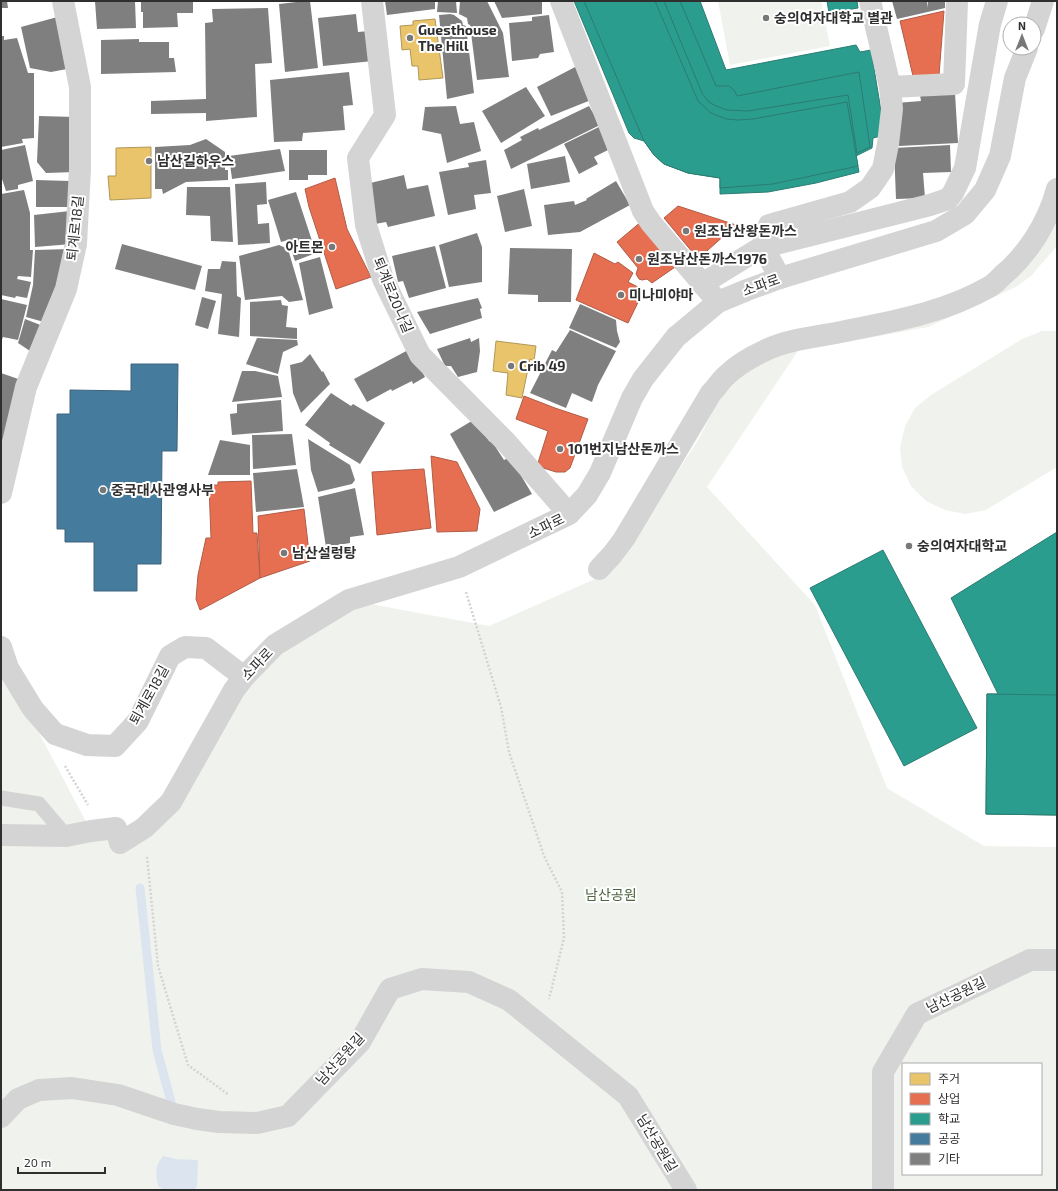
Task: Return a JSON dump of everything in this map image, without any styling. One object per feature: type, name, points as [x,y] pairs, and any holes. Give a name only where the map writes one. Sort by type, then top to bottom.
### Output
[{"type":"street","name":"퇴계로18길","points":[[1,493],[26,387],[66,289],[76,244],[80,169],[80,87],[63,1]]},
{"type":"street","name":"퇴계로20나길","points":[[372,1],[385,114],[358,158],[366,225],[383,279],[420,355],[506,442],[569,514]]},
{"type":"street","points":[[561,1],[643,211],[651,223],[718,302]]},
{"type":"street","points":[[780,278],[767,254],[764,240],[770,225],[850,202],[870,188],[883,169],[888,144],[892,109],[890,87],[870,1]]},
{"type":"street","points":[[890,87],[954,84],[957,1]]},
{"type":"street","points":[[702,284],[760,248],[930,205],[948,199],[953,193],[965,168],[990,24],[997,1]]},
{"type":"street","points":[[1038,16],[1043,1]]},
{"type":"street","name":"소파로","points":[[116,828],[120,843],[144,828],[171,802],[234,690],[244,677],[275,645],[349,600],[458,568],[569,514],[587,495],[600,473],[632,398],[643,379],[676,337],[718,302],[780,278],[936,231],[965,214],[985,190],[1000,156],[1015,78],[1024,56]]},
{"type":"street","points":[[599,569],[624,539],[711,393],[728,374],[766,350],[786,343],[930,312],[962,300],[991,286],[1014,266],[1038,235],[1052,207],[1057,189]]},
{"type":"street","name":"퇴계로18길","points":[[1,647],[8,668],[33,709],[55,734],[87,745],[115,746],[138,721],[170,656],[185,647],[206,648],[244,677]]},
{"type":"street","points":[[1,835],[66,836],[116,828]]},
{"type":"street","name":"남산공원길","points":[[883,1190],[883,1072],[917,1014],[1030,960],[1057,960]]},
{"type":"street","name":"남산공원길","points":[[1,1117],[18,1099],[39,1090],[72,1088],[118,1095],[174,1114],[197,1120],[257,1123],[288,1116],[360,1042],[390,989],[422,979],[469,982],[509,1000],[628,1096],[686,1190]]},
{"type":"lane","points":[[1,798],[40,804],[66,836]]},
{"type":"path","points":[[458,568],[501,707],[509,752],[544,856],[562,892],[564,938],[542,1027]]},
{"type":"path","points":[[55,734],[57,753],[89,806],[116,828]]},
{"type":"path","points":[[144,828],[158,966],[188,1065],[228,1095],[236,1098]]},
{"type":"green space","points":[[718,1],[821,1],[830,46],[730,65]]},
{"type":"green space","name":"남산공원","points":[[1057,215],[1057,246],[1031,276],[1016,287],[928,327],[798,351],[707,487],[815,605],[887,788],[984,846],[1057,847],[1057,1190],[1,1190],[1,661],[91,831],[144,828],[234,690],[349,600],[489,626],[613,571],[698,440],[719,399],[749,369],[784,349],[1005,284]]},
{"type":"green space","points":[[1042,331],[1057,331],[1057,467],[986,510],[965,514],[945,510],[926,501],[911,486],[902,467],[900,447],[905,426],[915,408],[931,395],[1022,339]]},
{"type":"shaded area","points":[[163,1156],[176,1159],[198,1160],[197,1187],[193,1190],[164,1190],[158,1186],[156,1174],[157,1167]]},
{"type":"building: 주거","points":[[435,19],[443,78],[419,80],[418,66],[412,66],[410,49],[402,50],[400,26],[413,25],[413,21]]},
{"type":"building: 주거","points":[[151,147],[151,198],[110,200],[108,176],[116,176],[116,148]]},
{"type":"building: 주거","name":"Crib 49","points":[[496,341],[536,346],[534,361],[530,359],[522,398],[506,395],[508,373],[493,371]]},
{"type":"building: 상업","points":[[944,11],[939,75],[913,76],[900,21]]},
{"type":"building: 상업","points":[[335,178],[347,229],[371,277],[336,289],[309,207],[305,189]]},
{"type":"building: 상업","points":[[678,206],[736,225],[698,259],[664,218]]},
{"type":"building: 상업","points":[[642,221],[678,265],[652,283],[647,279],[639,279],[636,274],[638,268],[617,242]]},
{"type":"building: 상업","points":[[594,253],[615,264],[618,262],[633,273],[628,282],[644,290],[628,323],[576,300]]},
{"type":"building: 상업","name":"101번지남산돈까스","points":[[524,396],[588,419],[570,468],[565,472],[556,472],[537,466],[548,431],[516,419]]},
{"type":"building: 상업","points":[[431,456],[457,462],[480,509],[477,531],[437,532]]},
{"type":"building: 상업","points":[[424,469],[431,528],[377,535],[372,472]]},
{"type":"building: 상업","points":[[251,481],[253,533],[257,533],[260,578],[200,610],[196,599],[198,575],[206,538],[211,538],[209,485],[218,485],[218,482]]},
{"type":"building: 상업","points":[[304,509],[310,561],[260,578],[258,516]]},
{"type":"building: 학교","points":[[574,1],[700,1],[726,70],[856,45],[860,52],[871,50],[885,135],[873,138],[872,148],[856,156],[859,172],[816,183],[768,192],[720,194],[720,178],[688,173],[664,164],[654,155],[644,141],[634,138],[629,133]]},
{"type":"building: 학교","points":[[584,1],[655,1],[698,101],[711,113],[726,119],[753,119],[847,102],[858,166],[773,184],[720,188],[720,178],[688,173],[664,164],[654,155],[644,141]]},
{"type":"building: 학교","points":[[664,1],[680,1],[716,86],[729,86],[734,90],[737,96],[859,72],[870,147],[857,153],[848,95],[748,111],[727,110],[709,102],[702,93]]},
{"type":"building: 학교","points":[[827,1],[857,1],[858,8],[829,13]]},
{"type":"building: 학교","points":[[1057,532],[1057,815],[986,814],[987,694],[998,694],[951,598]]},
{"type":"building: 학교","points":[[883,550],[977,728],[904,766],[810,588]]},
{"type":"building: 학교","points":[[987,694],[1057,695],[1057,815],[986,814]]},
{"type":"building: 공공","points":[[131,364],[178,364],[177,451],[162,451],[161,564],[137,564],[137,591],[94,591],[94,542],[65,542],[65,529],[57,529],[57,414],[70,414],[70,390],[131,391]]},
{"type":"building: 기타","points":[[1,1],[7,1],[8,8],[1,8]]},
{"type":"building: 기타","points":[[95,1],[135,1],[136,28],[97,29]]},
{"type":"building: 기타","points":[[141,1],[193,1],[193,13],[177,13],[178,27],[143,28]]},
{"type":"building: 기타","points":[[310,1],[318,68],[285,72],[279,4]]},
{"type":"building: 기타","points":[[385,1],[435,1],[435,9],[387,15]]},
{"type":"building: 기타","points":[[438,1],[456,1],[457,13],[437,12]]},
{"type":"building: 기타","points":[[460,1],[487,1],[503,33],[509,77],[477,80],[470,25],[468,24],[467,18],[459,14]]},
{"type":"building: 기타","points":[[494,1],[542,1],[542,14],[502,18]]},
{"type":"building: 기타","points":[[892,1],[927,1],[928,8],[928,1],[945,1],[945,8],[897,19]]},
{"type":"building: 기타","points":[[268,8],[272,63],[255,64],[257,117],[206,121],[206,113],[151,114],[151,101],[206,99],[205,23],[213,22],[212,9]]},
{"type":"building: 기타","points":[[356,14],[358,32],[369,31],[373,61],[323,66],[318,18]]},
{"type":"building: 기타","points":[[450,14],[462,21],[463,25],[466,26],[474,93],[447,99],[439,15]]},
{"type":"building: 기타","points":[[549,15],[554,52],[540,54],[538,58],[512,61],[509,23],[532,21],[532,17]]},
{"type":"building: 기타","points":[[61,16],[72,68],[51,72],[30,68],[21,27]]},
{"type":"building: 기타","points":[[1,36],[4,36],[4,40],[17,38],[28,73],[34,73],[34,138],[22,139],[23,143],[1,147]]},
{"type":"building: 기타","points":[[139,39],[139,42],[169,42],[169,58],[174,58],[176,72],[101,74],[101,40]]},
{"type":"building: 기타","points":[[577,66],[591,100],[551,116],[537,87]]},
{"type":"building: 기타","points":[[349,72],[353,105],[343,106],[345,130],[303,133],[302,141],[274,142],[270,80]]},
{"type":"building: 기타","points":[[526,87],[545,116],[501,143],[482,111]]},
{"type":"building: 기타","points":[[955,93],[958,143],[899,146],[896,103],[921,101],[920,95]]},
{"type":"building: 기타","points":[[456,106],[460,124],[474,122],[481,151],[447,163],[441,134],[422,130],[425,107]]},
{"type":"building: 기타","points":[[589,106],[600,125],[511,169],[504,150],[522,140],[520,137],[538,128],[539,130]]},
{"type":"building: 기타","points":[[39,116],[76,117],[75,172],[46,173],[37,162]]},
{"type":"building: 기타","points":[[603,125],[614,147],[594,157],[598,164],[579,174],[564,144]]},
{"type":"building: 기타","points":[[206,139],[225,152],[225,170],[228,170],[228,180],[186,182],[163,194],[162,189],[155,189],[155,147],[190,145]]},
{"type":"building: 기타","points":[[25,145],[33,181],[18,185],[18,189],[6,191],[1,179],[1,150]]},
{"type":"building: 기타","points":[[950,145],[951,172],[923,173],[925,198],[896,199],[894,148]]},
{"type":"building: 기타","points":[[280,149],[285,171],[232,179],[229,156]]},
{"type":"building: 기타","points":[[289,150],[327,150],[327,175],[308,175],[308,180],[289,180]]},
{"type":"building: 기타","points":[[565,156],[570,182],[531,189],[527,164]]},
{"type":"building: 기타","points":[[486,160],[491,193],[474,195],[476,209],[448,215],[439,172],[469,167],[468,163]]},
{"type":"building: 기타","points":[[404,175],[407,189],[428,185],[435,216],[388,227],[386,222],[375,224],[366,184]]},
{"type":"building: 기타","points":[[36,180],[70,181],[70,207],[36,207]]},
{"type":"building: 기타","points":[[616,181],[630,205],[580,232],[548,235],[544,205],[574,201],[575,205],[587,200],[586,199]]},
{"type":"building: 기타","points":[[266,182],[267,204],[257,205],[258,224],[269,223],[270,243],[238,245],[235,184]]},
{"type":"building: 기타","points":[[187,187],[230,187],[233,242],[211,241],[210,216],[186,215]]},
{"type":"building: 기타","points":[[524,189],[532,226],[505,232],[497,196]]},
{"type":"building: 기타","points":[[24,190],[30,213],[30,250],[33,250],[31,277],[18,276],[17,279],[31,282],[27,298],[16,296],[15,298],[1,295],[1,194]]},
{"type":"building: 기타","points":[[296,192],[316,253],[295,261],[288,240],[281,242],[268,200]]},
{"type":"building: 기타","points":[[70,211],[72,244],[35,247],[34,215]]},
{"type":"building: 기타","points":[[477,233],[482,247],[482,282],[449,287],[439,245]]},
{"type":"building: 기타","points":[[122,244],[202,266],[195,290],[115,269]]},
{"type":"building: 기타","points":[[279,245],[288,249],[303,300],[289,302],[282,296],[245,300],[239,256]]},
{"type":"building: 기타","points":[[435,246],[446,288],[409,298],[403,281],[398,282],[392,256]]},
{"type":"building: 기타","points":[[510,248],[572,249],[571,302],[538,302],[538,295],[508,294]]},
{"type":"building: 기타","points":[[69,249],[44,322],[26,317],[33,285],[35,250]]},
{"type":"building: 기타","points":[[320,257],[333,308],[309,315],[299,263]]},
{"type":"building: 기타","points":[[222,261],[236,262],[237,296],[241,298],[239,337],[218,334],[222,294],[205,291],[208,269],[220,269]]},
{"type":"building: 기타","points":[[202,297],[216,301],[208,329],[195,325]]},
{"type":"building: 기타","points":[[478,298],[482,308],[480,309],[482,318],[430,334],[417,312]]},
{"type":"building: 기타","points":[[1,299],[27,305],[18,340],[3,337],[1,342]]},
{"type":"building: 기타","points":[[281,300],[282,305],[288,306],[286,327],[297,328],[297,339],[250,336],[250,302]]},
{"type":"building: 기타","points":[[580,304],[616,320],[620,342],[616,348],[569,328]]},
{"type":"building: 기타","points":[[25,319],[43,326],[33,353],[18,343]]},
{"type":"building: 기타","points":[[570,330],[616,351],[598,385],[592,402],[572,393],[566,408],[530,393],[552,350],[556,352]]},
{"type":"building: 기타","points":[[257,338],[297,340],[298,345],[283,352],[278,374],[246,364]]},
{"type":"building: 기타","points":[[470,338],[471,342],[479,338],[480,351],[477,372],[458,377],[451,366],[445,366],[437,349]]},
{"type":"building: 기타","points":[[410,349],[425,377],[413,384],[412,381],[392,391],[391,389],[367,402],[354,379]]},
{"type":"building: 기타","points":[[310,354],[322,372],[323,371],[330,384],[301,413],[293,393],[290,365],[302,362]]},
{"type":"building: 기타","points":[[242,371],[255,371],[278,376],[282,397],[232,402]]},
{"type":"building: 기타","points":[[1,373],[24,381],[1,445]]},
{"type":"building: 기타","points":[[331,393],[351,406],[353,404],[385,423],[360,464],[329,445],[330,443],[305,425]]},
{"type":"building: 기타","points":[[281,400],[283,431],[232,435],[230,414],[237,413],[237,404]]},
{"type":"building: 기타","points":[[475,419],[489,441],[493,443],[504,460],[510,457],[532,494],[494,512],[450,434]]},
{"type":"building: 기타","points":[[292,434],[296,465],[253,469],[252,435]]},
{"type":"building: 기타","points":[[308,439],[350,465],[355,480],[352,484],[318,492],[311,470]]},
{"type":"building: 기타","points":[[220,440],[250,445],[250,475],[208,475]]},
{"type":"building: 기타","points":[[297,469],[304,507],[256,512],[253,473]]},
{"type":"building: 기타","points":[[355,488],[364,535],[350,537],[350,543],[326,547],[318,497]]},
{"type":"waterway","points":[[140,888],[157,1050],[174,1113]]},
{"type":"place","name":"숭의여자대학교 별관","points":[[766,18]]},
{"type":"place","name":"Guesthouse The Hill","points":[[410,38]]},
{"type":"place","name":"남산길하우스","points":[[149,161]]},
{"type":"place","name":"원조남산왕돈까스","points":[[686,231]]},
{"type":"place","name":"아트몬","points":[[332,247]]},
{"type":"place","name":"원조남산돈까스1976","points":[[639,259]]},
{"type":"place","name":"미나미야마","points":[[621,295]]},
{"type":"place","name":"Crib 49","points":[[511,366]]},
{"type":"place","name":"101번지남산돈까스","points":[[560,449]]},
{"type":"place","name":"중국대사관영사부","points":[[103,490]]},
{"type":"place","name":"숭의여자대학교","points":[[909,546]]},
{"type":"place","name":"남산설렁탕","points":[[284,553]]}]
